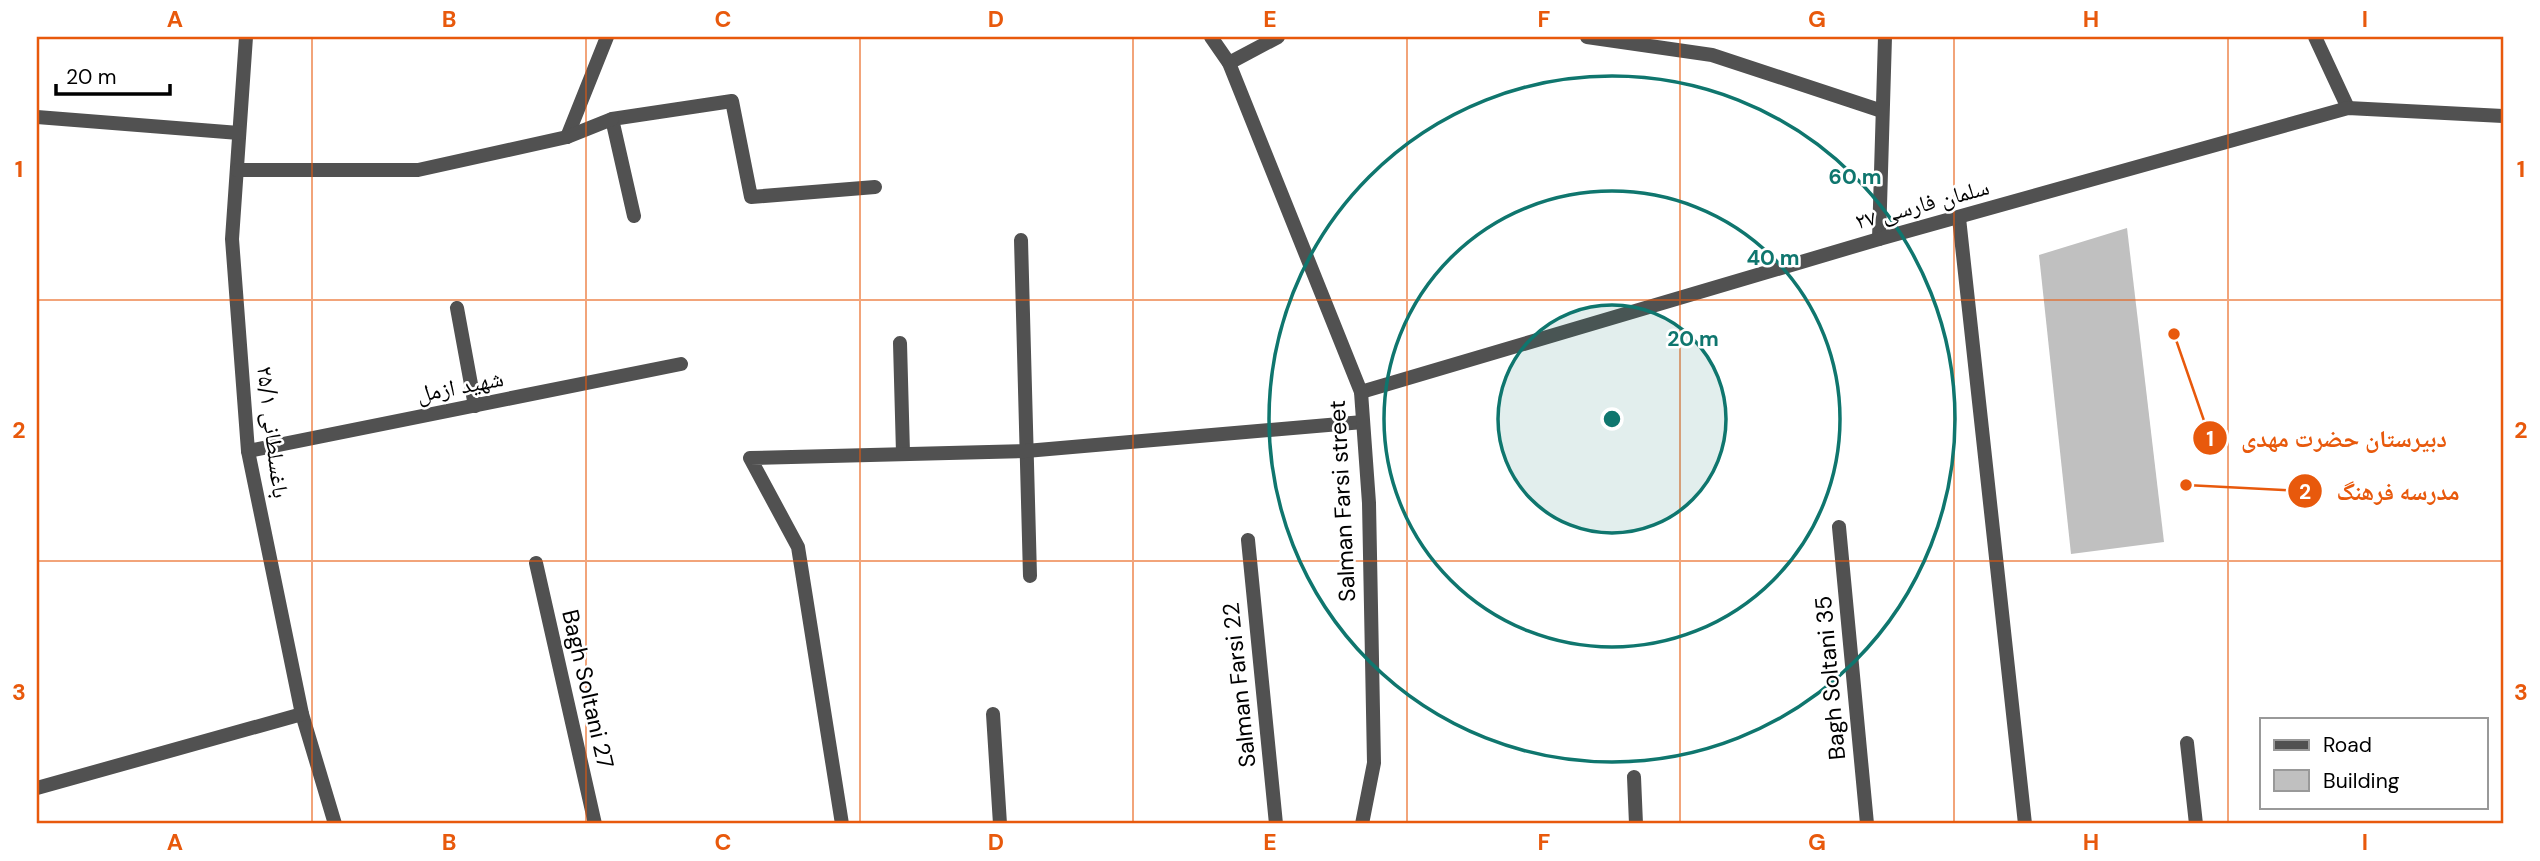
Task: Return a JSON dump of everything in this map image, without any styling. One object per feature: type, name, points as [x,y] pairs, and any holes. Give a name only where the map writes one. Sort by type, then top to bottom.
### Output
[{"type":"street","name":"باغسلطانی ۲۵/۱","points":[[246,37],[232,240],[248,452],[302,714],[335,824]]},
{"type":"street","points":[[567,137],[607,37]]},
{"type":"street","name":"Salman Farsi street","points":[[1211,37],[1229,63],[1361,392],[1369,503],[1374,764],[1362,824]]},
{"type":"street","points":[[1229,63],[1278,37]]},
{"type":"street","points":[[1587,37],[1712,55],[1882,111]]},
{"type":"street","points":[[1879,239],[1885,37]]},
{"type":"street","points":[[2315,37],[2348,108]]},
{"type":"street","points":[[237,170],[418,170],[567,137],[612,119],[732,102],[751,197],[875,187]]},
{"type":"street","name":"سلمان فارسی ۲۷","points":[[1361,392],[1879,239],[2348,108],[2503,116]]},
{"type":"street","points":[[37,117],[239,133]]},
{"type":"street","points":[[612,119],[634,216]]},
{"type":"street","points":[[1959,218],[2025,824]]},
{"type":"street","points":[[1021,240],[1030,576]]},
{"type":"street","points":[[457,308],[475,406]]},
{"type":"street","points":[[900,343],[903,453]]},
{"type":"street","name":"شهید ازمل","points":[[248,452],[681,364]]},
{"type":"street","points":[[842,824],[798,548],[750,458],[1026,451],[1363,422]]},
{"type":"street","name":"Bagh Soltani 35","points":[[1839,527],[1867,824]]},
{"type":"street","name":"Salman Farsi 22","points":[[1248,540],[1276,824]]},
{"type":"street","name":"Bagh Soltani 27","points":[[536,563],[595,824]]},
{"type":"street","points":[[37,788],[302,714]]},
{"type":"street","points":[[993,714],[1000,824]]},
{"type":"street","points":[[2188,743],[2196,824]]},
{"type":"street","points":[[1634,777],[1636,824]]},
{"type":"building","points":[[2127,228],[2164,542],[2071,554],[2039,255]]},
{"type":"place","name":"دبیرستان حضرت مهدی","points":[[2174,334]]},
{"type":"place","name":"مدرسه فرهنگ","points":[[2186,485]]}]
